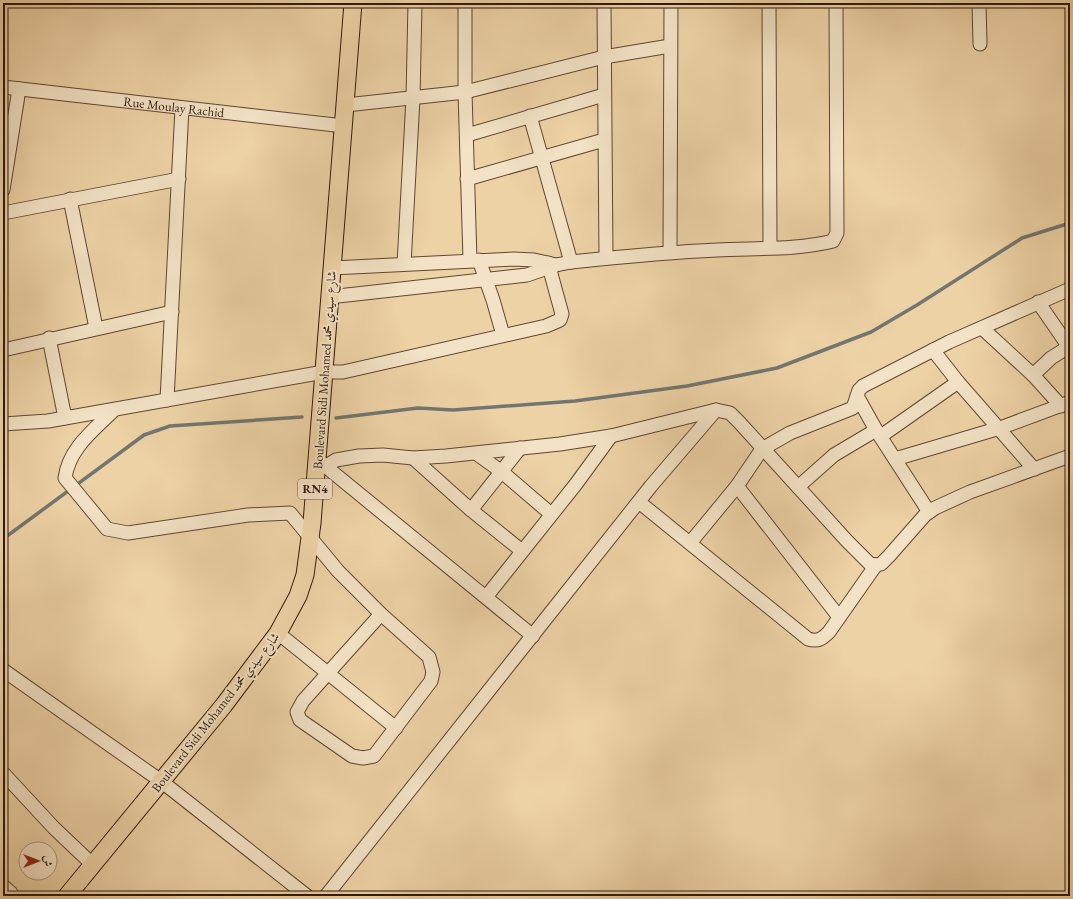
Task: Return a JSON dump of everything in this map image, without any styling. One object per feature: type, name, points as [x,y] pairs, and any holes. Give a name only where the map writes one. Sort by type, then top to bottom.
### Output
[{"type":"main road","name":"Boulevard Sidi Mohamed شارع سيدي محمد","points":[[66,896],[224,705],[278,632],[298,596],[305,575],[322,462],[324,372],[329,297],[346,105],[353,3]]},
{"type":"street","points":[[404,264],[413,98],[415,3]]},
{"type":"street","points":[[465,3],[467,179],[475,260],[486,280],[503,335]]},
{"type":"street","points":[[604,3],[606,258]]},
{"type":"street","points":[[670,252],[671,3]]},
{"type":"street","points":[[769,3],[770,247]]},
{"type":"street","points":[[329,297],[527,275],[551,265],[606,258],[670,252],[817,244],[833,241],[836,239],[836,3]]},
{"type":"street","points":[[979,3],[980,44]]},
{"type":"street","points":[[346,105],[465,92],[604,58],[670,46]]},
{"type":"street","name":"Rue Moulay Rachid","points":[[3,87],[344,126]]},
{"type":"street","points":[[3,190],[20,89]]},
{"type":"street","points":[[467,135],[604,95]]},
{"type":"street","points":[[167,400],[182,108]]},
{"type":"street","points":[[530,116],[571,262]]},
{"type":"street","points":[[467,179],[604,140]]},
{"type":"street","points":[[3,213],[179,179]]},
{"type":"street","points":[[70,199],[96,328]]},
{"type":"street","points":[[332,268],[475,260],[526,260],[551,265]]},
{"type":"street","points":[[3,424],[40,422],[324,372],[353,370],[546,326],[560,320],[562,314],[551,265]]},
{"type":"street","points":[[690,543],[737,486],[762,449],[790,433],[853,408],[857,396],[863,386],[933,350],[1038,302],[1070,290]]},
{"type":"street","points":[[1033,375],[1051,358],[1070,347],[1038,302]]},
{"type":"street","points":[[3,350],[49,338],[172,312]]},
{"type":"street","points":[[895,459],[1000,428],[1065,404],[982,328]]},
{"type":"street","points":[[49,338],[65,418]]},
{"type":"street","points":[[933,350],[958,382],[1000,428],[1034,469]]},
{"type":"street","points":[[798,487],[834,455],[878,433],[958,382]]},
{"type":"street","points":[[857,396],[878,433],[929,512]]},
{"type":"street","points":[[114,410],[76,448],[66,465],[64,478],[107,529],[128,533],[248,515],[290,513],[338,571],[381,614],[429,657],[434,672],[431,681],[374,756],[356,758],[331,743],[300,720],[297,712],[303,700],[381,614]]},
{"type":"street","points":[[322,462],[359,456],[383,455],[413,458],[477,454],[611,436],[716,410],[730,413],[857,552],[870,564],[876,565],[881,564],[929,512],[963,494],[1070,456]]},
{"type":"street","points":[[326,896],[638,502],[716,410]]},
{"type":"street","points":[[486,597],[576,484],[611,436]]},
{"type":"street","points":[[471,510],[520,448]]},
{"type":"street","points":[[477,454],[502,472],[551,514]]},
{"type":"street","points":[[413,458],[471,510],[522,551]]},
{"type":"street","points":[[322,462],[533,636]]},
{"type":"street","points":[[737,486],[839,617]]},
{"type":"street","points":[[638,502],[808,639],[814,641],[823,638],[876,565]]},
{"type":"street","points":[[278,632],[396,728]]},
{"type":"street","points":[[3,670],[161,781],[307,896]]},
{"type":"street","points":[[3,773],[54,828],[93,865]]},
{"type":"street","points":[[3,886],[11,893],[12,896]]},
{"type":"waterway","points":[[336,418],[418,408],[453,410],[575,401],[687,386],[777,368],[871,332],[917,305],[1022,238],[1070,223]]},
{"type":"waterway","points":[[3,539],[144,435],[170,426],[302,417]]}]
